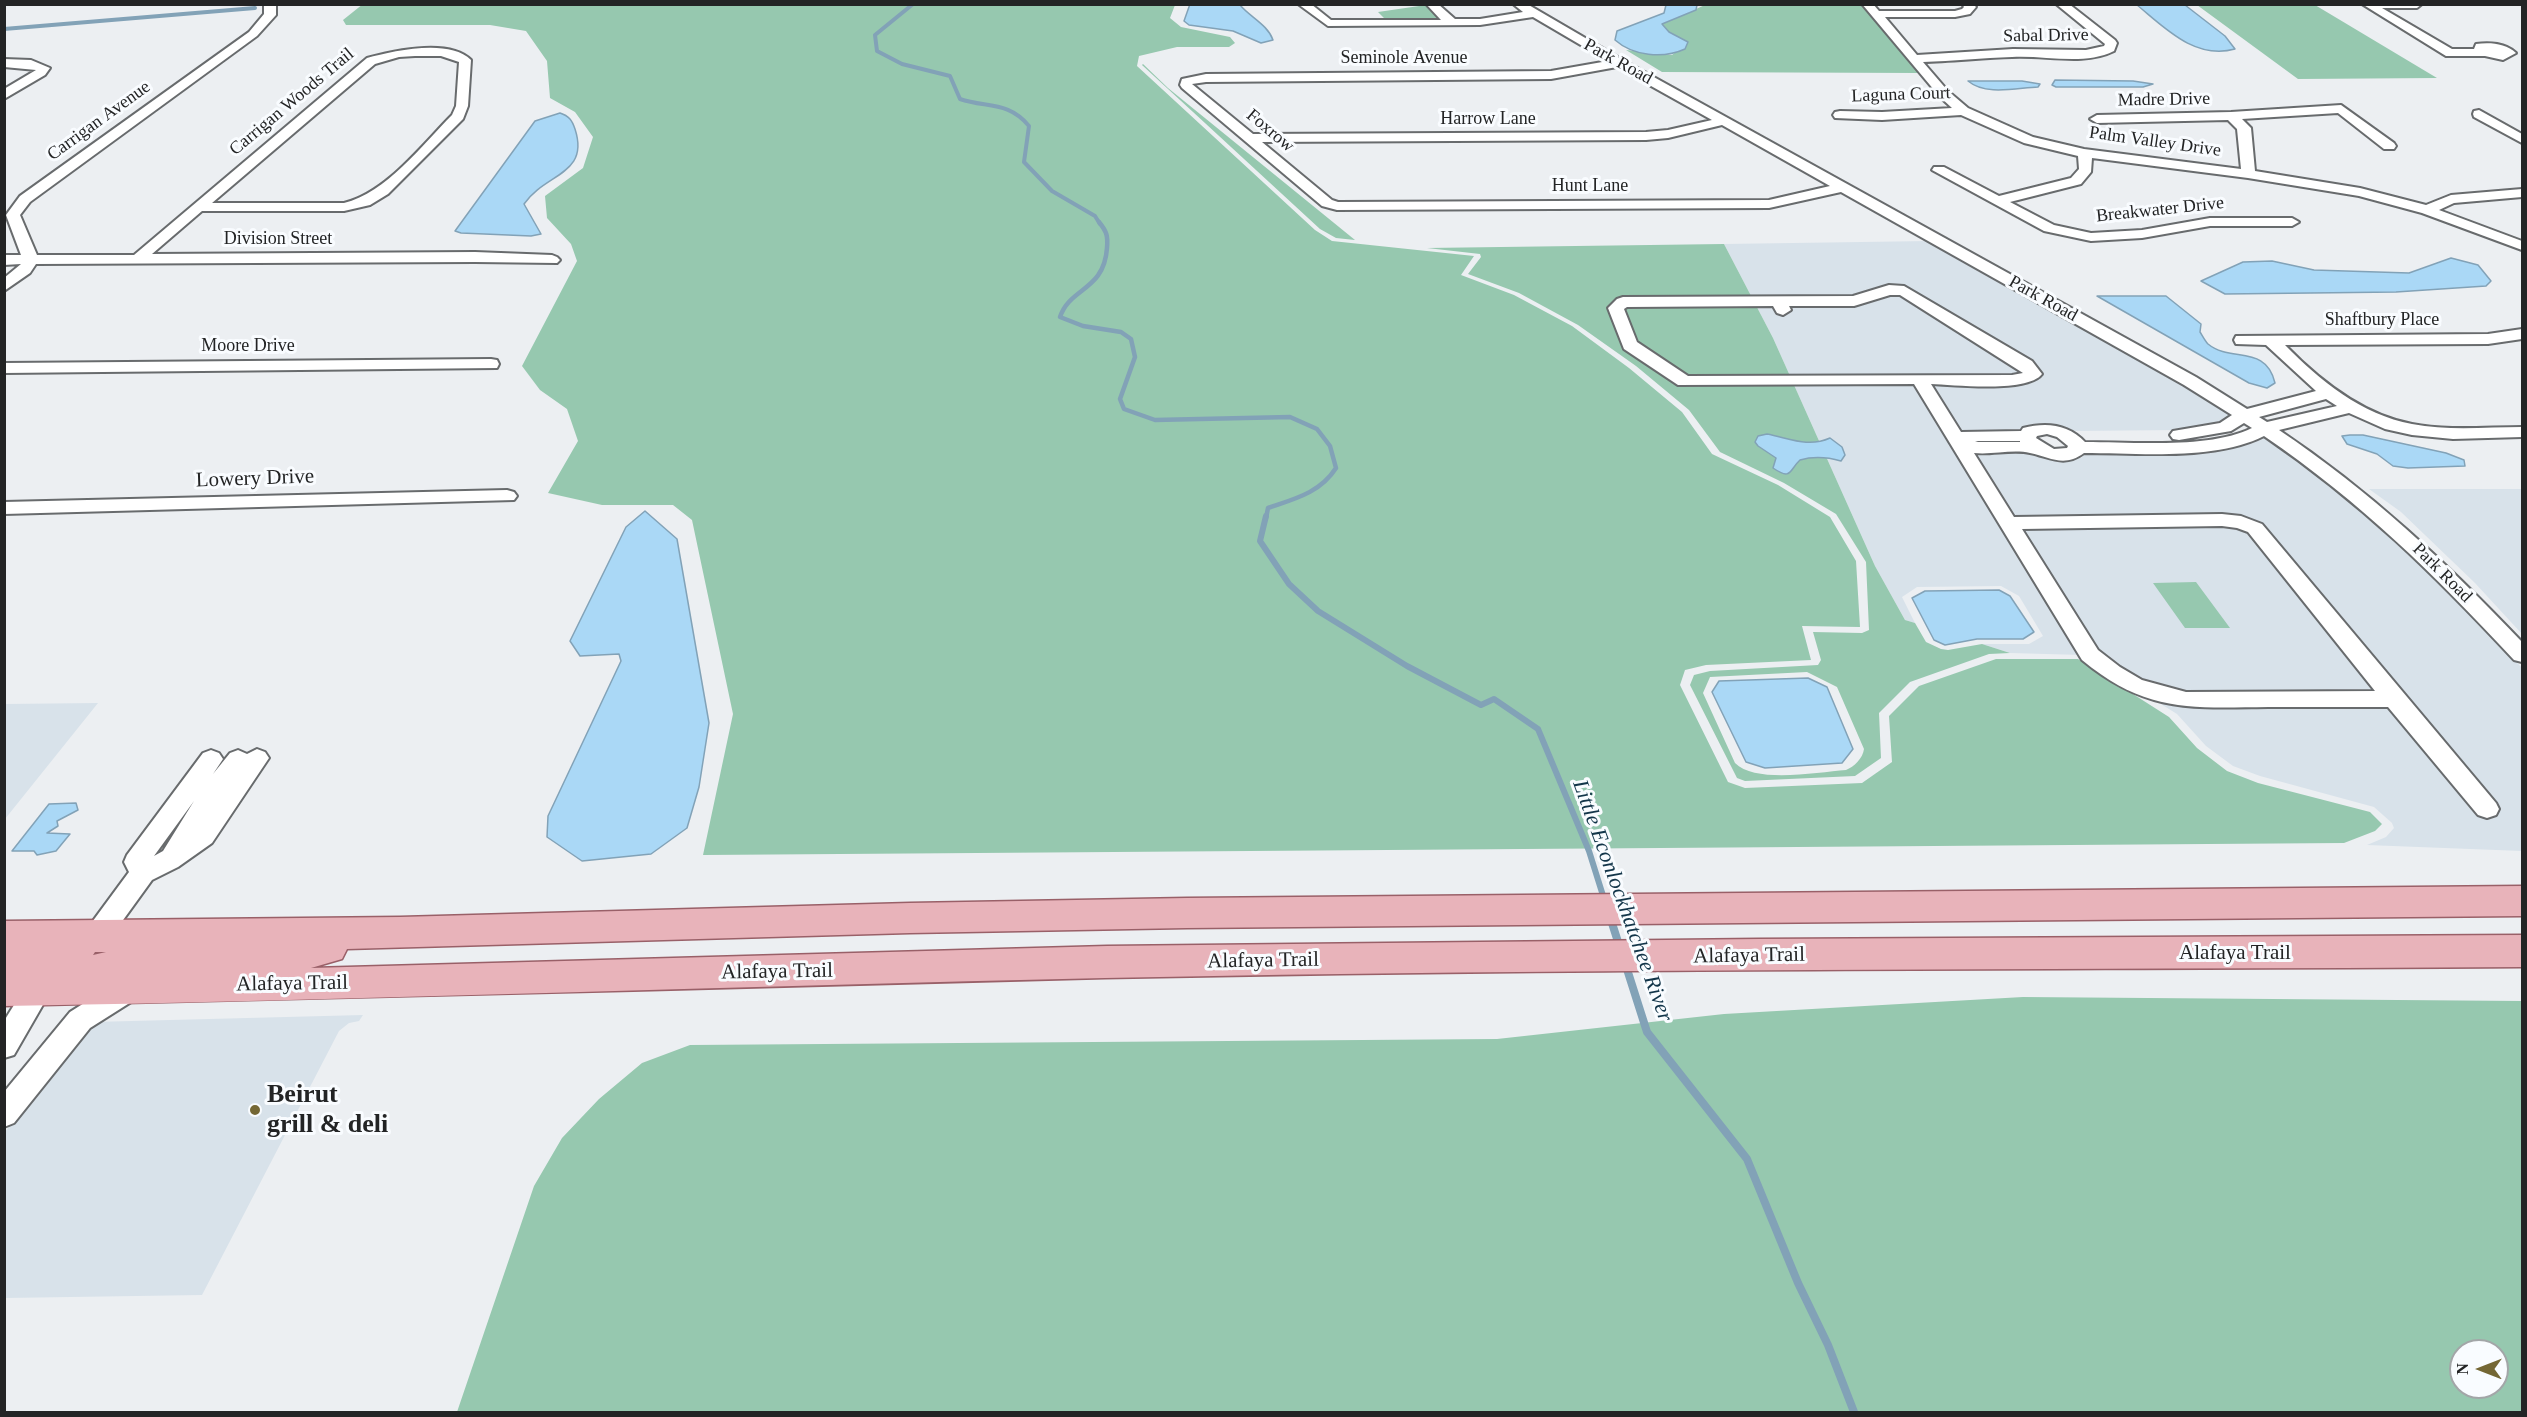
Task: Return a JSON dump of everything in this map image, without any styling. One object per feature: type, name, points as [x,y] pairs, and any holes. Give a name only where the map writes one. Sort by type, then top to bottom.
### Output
[{"type":"main road","points":[[4,938],[400,933],[1187,913],[1745,906],[2523,901]]},
{"type":"main road","points":[[1990,954],[1994,937],[2003,923],[2035,904]]},
{"type":"main road","points":[[1107,962],[1170,938],[1181,929],[1187,913]]},
{"type":"main road","points":[[22,989],[124,963],[274,960],[400,933]]},
{"type":"main road","points":[[4,962],[53,958],[96,937]]},
{"type":"main road","points":[[2472,952],[2523,937]]},
{"type":"main road","name":"Alafaya Trail","points":[[22,989],[1107,962],[1759,955],[2523,951]]},
{"type":"street","name":"Carrigan Avenue","points":[[31,260],[15,222],[12,206],[254,34],[270,15],[270,4]]},
{"type":"street","points":[[1303,4],[1328,23],[1480,22],[1532,14]]},
{"type":"street","points":[[1431,4],[1452,23]]},
{"type":"street","name":"Park Road","points":[[1518,4],[1619,63],[2180,376],[2266,428],[2380,513],[2420,550],[2523,655]]},
{"type":"street","points":[[1871,9],[1955,14],[1966,12],[1970,7],[1967,4]]},
{"type":"street","name":"Sabal Drive","points":[[1914,58],[1974,57],[2013,53],[2086,54],[2100,53],[2110,48],[2111,43],[2061,4]]},
{"type":"street","points":[[2368,5],[2417,5]]},
{"type":"street","points":[[2368,5],[2450,53],[2488,66],[2508,68]]},
{"type":"street","name":"Palm Valley Drive","points":[[1871,9],[1944,94],[1963,111],[2029,140],[2084,153],[2248,174],[2360,192],[2427,210],[2523,246]]},
{"type":"street","points":[[2450,53],[2485,52]]},
{"type":"street","name":"Carrigan Woods Trail","points":[[138,259],[198,207],[371,60],[398,53],[444,53],[457,55],[465,60],[462,106],[458,116],[383,191],[373,198],[344,207],[198,207]]},
{"type":"street","points":[[4,63],[32,64],[44,68],[4,95]]},
{"type":"street","name":"Seminole Avenue","points":[[1188,80],[1551,75],[1619,63]]},
{"type":"street","name":"Foxrow","points":[[1188,80],[1186,85],[1327,203],[1336,206]]},
{"type":"street","name":"Madre Drive","points":[[2097,119],[2231,116],[2341,109],[2389,146]]},
{"type":"street","name":"Laguna Court","points":[[1840,115],[1882,116],[1963,111]]},
{"type":"street","points":[[2479,114],[2523,139]]},
{"type":"street","points":[[2231,116],[2244,128],[2248,174]]},
{"type":"street","name":"Harrow Lane","points":[[1251,138],[1646,136],[1668,134],[1724,121]]},
{"type":"street","points":[[2000,200],[2076,181],[2086,173],[2087,164],[2084,153]]},
{"type":"street","name":"Breakwater Drive","points":[[1939,170],[2000,200],[2049,228],[2091,237],[2142,234],[2210,222],[2292,222]]},
{"type":"street","name":"Hunt Lane","points":[[1336,206],[1769,204],[1842,188]]},
{"type":"street","points":[[2427,210],[2451,199],[2523,193]]},
{"type":"street","name":"Palm Valley Drive","points":[[2485,232],[2523,262]]},
{"type":"street","name":"Division Street","points":[[4,260],[475,257],[552,260]]},
{"type":"street","points":[[4,286],[25,270],[31,260]]},
{"type":"street","points":[[1889,290],[1904,291],[2026,365],[2033,374],[2026,378],[2012,380],[1919,379],[1684,381],[1630,345],[1616,308],[1623,302],[1781,306],[1854,301],[1889,290]]},
{"type":"street","name":"Shaftbury Place","points":[[2242,340],[2488,339],[2519,336]]},
{"type":"street","points":[[2271,340],[2296,368],[2330,393],[2391,425],[2413,430],[2523,432]]},
{"type":"street","name":"Moore Drive","points":[[4,368],[491,364]]},
{"type":"street","points":[[1919,379],[2090,655],[2111,673],[2133,686],[2159,696],[2186,700],[2394,699]]},
{"type":"street","points":[[2074,442],[2186,435],[2225,428],[2245,415],[2330,393]]},
{"type":"street","points":[[2285,405],[2306,418]]},
{"type":"street","points":[[2074,442],[2216,446],[2244,438],[2266,428],[2353,407]]},
{"type":"street","points":[[1959,442],[1976,448],[2031,442],[2057,455],[2072,454],[2074,442]]},
{"type":"street","name":"Lowery Drive","points":[[4,508],[123,507],[297,500],[507,496]]},
{"type":"street","points":[[2009,524],[2222,520],[2241,522],[2255,528],[2487,809]]},
{"type":"street","points":[[96,937],[143,873],[169,860],[203,836],[247,758]]},
{"type":"street","points":[[143,873],[136,862],[211,759]]},
{"type":"street","points":[[4,1114],[80,1020],[99,1006],[134,987]]},
{"type":"street","points":[[4,1046],[22,989]]},
{"type":"shaded area","points":[[1930,241],[2183,383],[2232,413],[2217,423],[2180,430],[2071,431],[2056,426],[2037,424],[2025,426],[2019,431],[1993,431],[1998,440],[2020,442],[2001,443],[2008,453],[2032,452],[2048,458],[2069,460],[2081,458],[2087,452],[2220,451],[2252,443],[2267,436],[2370,514],[2473,614],[2522,668],[2522,851],[2367,845],[2386,837],[2394,828],[2392,823],[2374,807],[2260,776],[2233,766],[2206,746],[2177,714],[2082,655],[2010,653],[1982,644],[2029,644],[2043,636],[2019,596],[2001,586],[1917,587],[1902,597],[1915,623],[1905,620],[1875,566],[1773,338],[1724,244]]},
{"type":"shaded area","points":[[2369,489],[2522,489],[2522,634],[2475,583],[2401,512]]},
{"type":"shaded area","points":[[98,703],[5,819],[5,704]]},
{"type":"shaded area","points":[[363,1015],[359,1021],[349,1023],[339,1031],[202,1295],[5,1298],[4,1133],[93,1022]]},
{"type":"green space","points":[[363,4],[1175,5],[1170,18],[1181,27],[1230,37],[1235,43],[1229,47],[1177,47],[1139,56],[1137,66],[1315,230],[1332,241],[1474,256],[1461,275],[1514,295],[1572,326],[1629,368],[1682,412],[1712,454],[1778,485],[1830,517],[1856,561],[1860,627],[1802,626],[1811,660],[1706,665],[1685,670],[1680,685],[1728,782],[1745,788],[1862,783],[1892,762],[1889,716],[1919,686],[1996,659],[2078,659],[2169,717],[2197,748],[2227,771],[2258,783],[2370,812],[2382,824],[2375,831],[2344,843],[703,855],[733,714],[692,520],[673,505],[602,505],[548,493],[578,441],[567,409],[540,390],[522,366],[577,261],[571,244],[547,218],[545,196],[583,168],[593,137],[575,112],[550,98],[547,61],[526,31],[490,25],[346,25],[343,20]]},
{"type":"green space","points":[[1426,5],[1438,16],[1438,19],[1433,22],[1388,22],[1378,12]]},
{"type":"green space","points":[[1705,5],[1861,5],[1919,73],[1662,72],[1626,50],[1672,55],[1688,42],[1669,32],[1662,24]]},
{"type":"green space","points":[[2197,5],[2315,5],[2437,78],[2298,79]]},
{"type":"green space","points":[[1142,65],[1168,88],[1355,240],[1336,238],[1320,229]]},
{"type":"green space","points":[[1724,244],[1773,338],[1875,566],[1905,620],[1915,623],[1926,642],[1941,649],[1948,650],[1982,644],[2010,653],[1989,654],[1910,682],[1879,713],[1881,758],[1855,776],[1745,781],[1737,778],[1690,685],[1694,675],[1710,671],[1818,665],[1821,660],[1813,632],[1862,633],[1869,630],[1866,562],[1836,514],[1784,483],[1720,452],[1689,410],[1636,366],[1578,325],[1519,293],[1468,274],[1481,257],[1480,254],[1427,248]],"holes":[[[1807,672],[1837,687],[1864,749],[1862,756],[1846,770],[1788,775],[1757,773],[1735,763],[1703,693],[1710,677]]]},
{"type":"green space","points":[[2196,582],[2230,628],[2185,628],[2153,583]]},
{"type":"green space","points":[[2023,997],[2522,1001],[2522,1412],[457,1412],[534,1186],[562,1138],[599,1099],[642,1063],[690,1045],[1497,1039],[1724,1014]]},
{"type":"water","points":[[1190,4],[1240,5],[1267,30],[1273,40],[1261,43],[1233,31],[1189,25],[1184,21]]},
{"type":"water","points":[[1666,5],[1697,5],[1696,10],[1662,24],[1669,32],[1688,42],[1685,49],[1658,55],[1639,53],[1615,40],[1617,31],[1664,13]]},
{"type":"water","points":[[2137,5],[2185,5],[2225,36],[2235,49],[2220,51],[2194,46],[2170,32]]},
{"type":"water","points":[[2055,80],[2133,81],[2153,84],[2143,87],[2056,87],[2052,85]]},
{"type":"water","points":[[1968,81],[2022,81],[2040,84],[2038,87],[1992,90],[1975,86]]},
{"type":"water","points":[[560,113],[568,117],[574,126],[578,144],[576,156],[571,165],[533,194],[524,204],[541,234],[531,236],[455,231],[535,121]]},
{"type":"water","points":[[2451,258],[2478,265],[2491,281],[2486,286],[2396,292],[2225,294],[2201,281],[2243,262],[2272,261],[2314,270],[2409,273]]},
{"type":"water","points":[[2097,296],[2166,296],[2201,324],[2200,332],[2208,344],[2217,350],[2247,356],[2264,363],[2275,383],[2267,388],[2249,383]]},
{"type":"water","points":[[1767,434],[1806,442],[1830,438],[1842,447],[1845,455],[1841,461],[1820,457],[1800,460],[1790,473],[1784,474],[1773,468],[1776,458],[1755,442],[1758,436]]},
{"type":"water","points":[[2363,435],[2446,453],[2464,460],[2465,466],[2408,468],[2393,466],[2377,454],[2347,444],[2342,436]]},
{"type":"water","points":[[645,511],[677,539],[709,723],[699,787],[687,828],[651,854],[582,861],[547,837],[548,816],[621,661],[619,654],[580,656],[570,641],[626,527]]},
{"type":"water","points":[[1999,590],[2010,596],[2034,632],[2023,639],[1977,639],[1945,645],[1934,640],[1912,598],[1925,591]]},
{"type":"water","points":[[1808,678],[1827,687],[1853,749],[1842,763],[1765,768],[1746,762],[1712,692],[1719,681]]},
{"type":"water","points":[[76,803],[78,810],[57,821],[58,826],[47,833],[70,834],[56,851],[37,855],[34,851],[12,851],[49,804]]},
{"type":"waterway","name":"Little Econlockhatchee River","points":[[913,4],[875,35],[877,51],[902,64],[950,76],[960,99],[997,106],[1021,118],[1029,126],[1024,162],[1052,191],[1095,216],[1100,224]]},
{"type":"waterway","points":[[4,29],[255,8]]},
{"type":"waterway","name":"Little Econlockhatchee River","points":[[1099,222],[1107,237],[1105,262],[1100,273],[1071,300],[1060,317],[1083,326],[1121,332],[1131,339],[1135,357],[1120,399],[1124,409],[1155,420],[1290,417],[1317,429],[1330,446],[1336,468],[1330,477],[1306,494],[1268,508],[1266,518]]},
{"type":"waterway","name":"Little Econlockhatchee River","points":[[1266,516],[1260,541],[1289,584],[1318,611],[1407,666],[1481,705],[1494,699],[1538,729],[1589,851],[1605,902]]},
{"type":"waterway","name":"Little Econlockhatchee River","points":[[1610,917],[1620,948]]},
{"type":"waterway","name":"Little Econlockhatchee River","points":[[1626,966],[1647,1032],[1747,1159],[1798,1283],[1828,1345],[1854,1412]]},
{"type":"place","name":"Beirut grill & deli","points":[[255,1110]]}]
